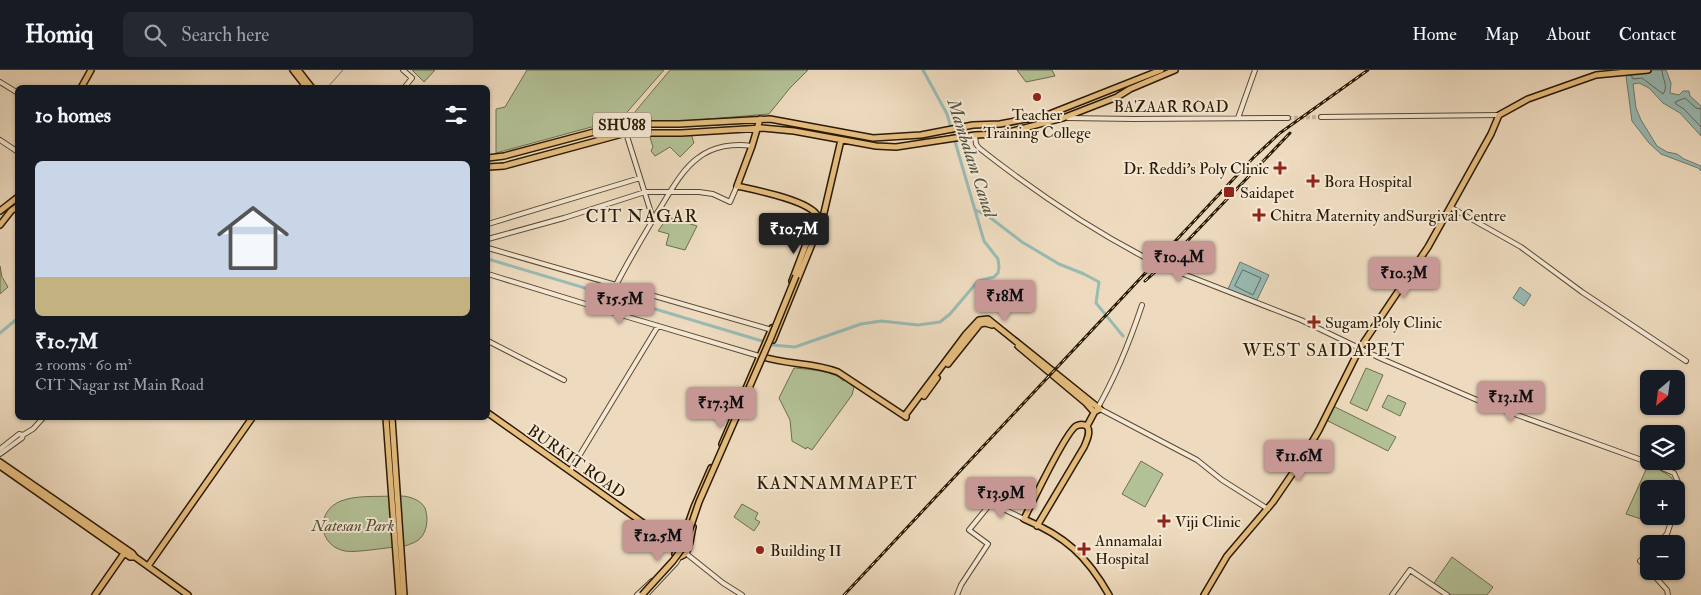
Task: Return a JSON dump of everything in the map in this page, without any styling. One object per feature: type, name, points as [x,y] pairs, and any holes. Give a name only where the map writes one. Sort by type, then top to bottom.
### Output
[{"type":"main road","points":[[81,85],[90,70]]},
{"type":"main road","points":[[293,70],[304,85]]},
{"type":"main road","points":[[298,70],[310,85]]},
{"type":"main road","name":"SHU88","points":[[490,158],[504,156],[624,124],[679,124],[770,119],[873,138],[921,135],[963,126],[1000,124],[1046,115],[1161,70]]},
{"type":"main road","points":[[975,135],[1001,134],[1063,118],[1117,97],[1130,89],[1175,70]]},
{"type":"main road","points":[[1204,595],[1227,556],[1268,509],[1298,466],[1319,430],[1360,348],[1428,247],[1491,134],[1499,114],[1528,99],[1600,74],[1648,70]]},
{"type":"main road","points":[[760,119],[737,186],[787,199],[813,211],[817,215],[815,229],[762,357],[698,509],[687,552],[677,556],[676,547],[685,539],[694,507],[762,357],[828,199],[841,140]]},
{"type":"main road","points":[[1000,124],[1001,134]]},
{"type":"main road","name":"SHU88","points":[[490,167],[504,166],[626,133],[681,133],[758,128],[794,131],[876,146],[896,147],[975,135]]},
{"type":"main road","points":[[607,130],[608,137]]},
{"type":"main road","points":[[921,135],[922,144]]},
{"type":"main road","points":[[0,210],[15,199]]},
{"type":"main road","points":[[0,225],[15,208]]},
{"type":"main road","points":[[644,595],[677,557],[785,305],[815,229]]},
{"type":"main road","points":[[906,417],[906,414],[929,382],[979,320],[989,320],[1017,341],[1085,397],[1097,410]]},
{"type":"main road","points":[[906,417],[909,416],[978,327],[985,323],[992,325],[1097,410]]},
{"type":"main road","points":[[762,357],[828,368],[838,372],[906,417]]},
{"type":"main road","points":[[1087,426],[1097,410]]},
{"type":"main road","name":"BURKIT ROAD","points":[[490,414],[676,547]]},
{"type":"main road","points":[[148,566],[251,420]]},
{"type":"main road","points":[[386,420],[399,595]]},
{"type":"main road","points":[[392,420],[404,595]]},
{"type":"main road","points":[[1087,426],[1082,424],[1076,426],[1069,434],[1024,519],[1061,539],[1076,550],[1093,568],[1109,595]]},
{"type":"main road","points":[[1037,526],[1089,438],[1089,428],[1087,426]]},
{"type":"main road","points":[[0,462],[126,551]]},
{"type":"main road","points":[[0,466],[188,595]]},
{"type":"main road","points":[[685,539],[688,544]]},
{"type":"main road","points":[[95,595],[126,551]]},
{"type":"main road","points":[[644,595],[676,563]]},
{"type":"street","points":[[403,70],[412,78],[406,85]]},
{"type":"street","points":[[1238,118],[1255,70]]},
{"type":"street","points":[[0,82],[15,91]]},
{"type":"street","points":[[1320,116],[1499,114]]},
{"type":"street","name":"BAZAAR ROAD","points":[[1063,118],[1134,120],[1288,118]]},
{"type":"street","points":[[626,133],[653,220]]},
{"type":"street","points":[[975,135],[976,144],[979,148],[1017,177],[1092,228],[1146,258]]},
{"type":"street","points":[[0,140],[15,150]]},
{"type":"street","points":[[604,310],[611,294],[653,220],[670,192],[692,163],[708,152],[721,147],[752,146]]},
{"type":"street","points":[[490,223],[640,178]]},
{"type":"street","points":[[490,238],[564,218],[645,192],[699,192],[713,194],[730,202],[737,186]]},
{"type":"street","points":[[1450,207],[1521,247],[1582,292],[1686,361]]},
{"type":"street","points":[[490,249],[772,330]]},
{"type":"street","points":[[1168,268],[1301,320],[1484,403],[1650,463],[1674,473],[1677,480]]},
{"type":"street","points":[[490,275],[762,357]]},
{"type":"street","points":[[1142,305],[1132,335],[1097,410],[1197,460],[1222,480],[1268,509]]},
{"type":"street","points":[[570,470],[658,326]]},
{"type":"street","points":[[490,341],[564,380]]},
{"type":"street","points":[[0,454],[33,429],[41,420]]},
{"type":"street","points":[[0,449],[19,434],[23,435]]},
{"type":"street","points":[[958,595],[962,584],[988,544],[969,530],[991,504],[1024,519]]},
{"type":"street","points":[[687,552],[708,572],[742,595]]},
{"type":"street","points":[[644,595],[676,563],[677,556]]},
{"type":"street","points":[[637,595],[677,556]]},
{"type":"street","points":[[1392,595],[1410,570],[1447,595]]},
{"type":"street","points":[[1658,580],[1667,590],[1668,595]]},
{"type":"green space","points":[[412,70],[435,70],[424,82]]},
{"type":"green space","points":[[527,70],[664,70],[621,119],[496,153],[496,109],[505,107]]},
{"type":"green space","points":[[670,70],[808,70],[790,88],[769,114],[685,121],[637,121],[629,119]]},
{"type":"green space","points":[[1017,70],[1052,70],[1055,76],[1026,82]]},
{"type":"green space","points":[[649,134],[691,134],[694,143],[680,157],[670,147],[655,156],[651,151],[653,147]]},
{"type":"green space","points":[[668,217],[697,226],[685,250],[666,245],[669,234],[658,231]]},
{"type":"green space","points":[[0,266],[2,277],[8,287],[0,294]]},
{"type":"green space","points":[[794,368],[828,373],[843,381],[844,379],[854,387],[852,395],[812,450],[807,447],[806,449],[792,441],[790,420],[779,398]]},
{"type":"green space","points":[[1366,368],[1383,375],[1367,411],[1350,403]]},
{"type":"green space","points":[[1388,395],[1406,403],[1400,416],[1382,407]]},
{"type":"green space","points":[[1333,406],[1396,437],[1388,451],[1326,420]]},
{"type":"green space","points":[[1141,461],[1163,474],[1145,507],[1122,494]]},
{"type":"green space","points":[[1646,470],[1660,470],[1673,480],[1641,480]]},
{"type":"green space","points":[[1640,483],[1640,519],[1626,514]]},
{"type":"green space","name":"Natesan Park","points":[[391,496],[395,547],[345,551],[336,548],[329,542],[323,528],[327,512],[333,506],[341,501],[353,498]]},
{"type":"green space","points":[[401,496],[421,503],[425,508],[427,517],[423,535],[415,542],[402,547],[397,497]]},
{"type":"green space","points":[[742,504],[758,513],[755,519],[760,522],[754,531],[734,517]]},
{"type":"green space","points":[[1452,557],[1493,587],[1487,595],[1451,595],[1434,583]]},
{"type":"water","points":[[1621,70],[1666,70],[1671,83],[1670,93],[1679,95],[1683,91],[1689,91],[1690,96],[1701,106],[1701,136],[1680,113],[1663,103],[1649,88],[1639,83],[1633,84],[1636,108],[1657,146],[1701,166],[1701,171],[1698,168],[1661,154],[1649,143],[1632,121],[1626,76]]},
{"type":"water","points":[[1240,262],[1269,275],[1256,302],[1228,289]]},
{"type":"water","points":[[1520,287],[1531,295],[1524,306],[1513,298]]},
{"type":"waterway","points":[[330,85],[343,70]]},
{"type":"waterway","name":"Mambalam Canal","points":[[772,345],[795,347],[861,324],[881,321],[918,325],[940,322],[950,314],[978,281],[994,277],[998,273],[998,259],[984,241],[947,114],[923,70]]},
{"type":"waterway","points":[[976,210],[992,219],[1022,242],[1059,264],[1099,282],[1096,303],[1123,336]]},
{"type":"waterway","name":"Mambalam Canal","points":[[490,260],[762,341]]},
{"type":"waterway","name":"Mambalam Canal","points":[[0,333],[15,320]]},
{"type":"tunnel","points":[[1288,118],[1321,117]]},
{"type":"tunnel","points":[[1146,258],[1168,268]]},
{"type":"railway","points":[[844,595],[1254,157],[1280,133],[1368,70]]},
{"type":"railway","points":[[1145,281],[1172,257],[1290,133]]},
{"type":"place","name":"Teacher Training College","points":[[1037,97]]},
{"type":"place","name":"Dr. Reddi's Poly Clinic","points":[[1280,168]]},
{"type":"place","name":"Bora Hospital","points":[[1313,181]]},
{"type":"place","name":"Saidapet","points":[[1229,192]]},
{"type":"place","name":"Chitra Maternity andSurgival Centre","points":[[1259,215]]},
{"type":"place","name":"Sugam Poly Clinic","points":[[1314,322]]},
{"type":"place","name":"Viji Clinic","points":[[1164,521]]},
{"type":"place","name":"Annamalai Hospital","points":[[1084,549]]},
{"type":"place","name":"Building II","points":[[760,550]]},
{"type":"district","name":"CIT NAGAR","points":[[642,216]]},
{"type":"district","name":"WEST SAIDAPET","points":[[1324,350]]},
{"type":"district","name":"KANNAMMAPET","points":[[837,483]]}]
